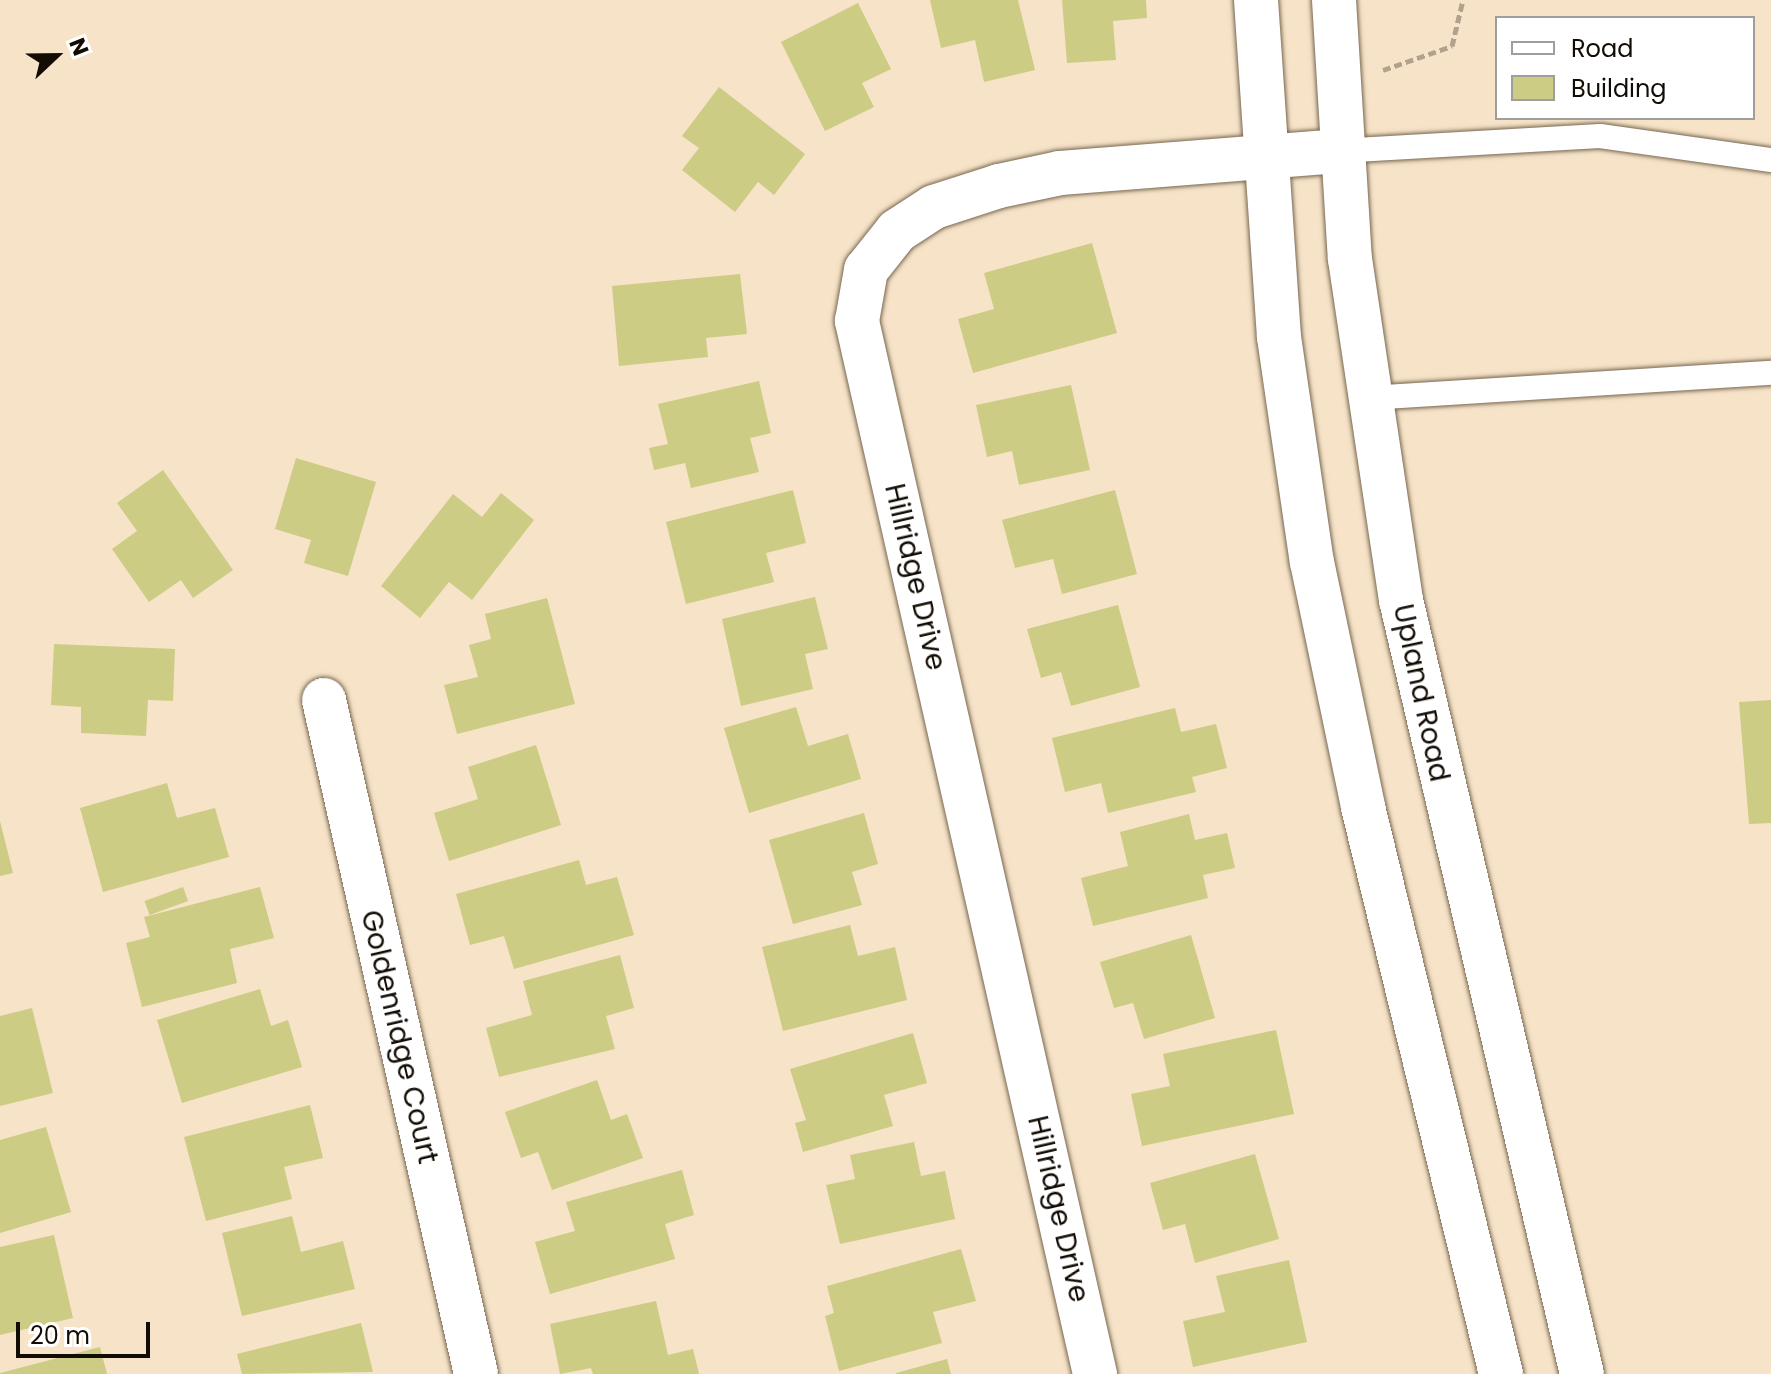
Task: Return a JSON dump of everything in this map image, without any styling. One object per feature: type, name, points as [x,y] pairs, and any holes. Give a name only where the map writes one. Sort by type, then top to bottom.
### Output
[{"type":"main road","points":[[1256,0],[1262,158],[1312,562],[1363,807],[1501,1374]]},
{"type":"main road","name":"Upland Road","points":[[1334,0],[1338,151],[1369,398],[1437,772],[1582,1374]]},
{"type":"main road","name":"Hillridge Drive","points":[[1095,1374],[857,321],[866,270],[897,231],[934,207],[1060,173],[1338,151]]},
{"type":"main road","name":"Goldenridge Court","points":[[324,700],[476,1374]]},
{"type":"lane","points":[[1338,151],[1600,136],[1771,160]]},
{"type":"lane","points":[[1369,398],[1771,373]]},
{"type":"path","points":[[1382,70],[1452,46],[1463,0]]},
{"type":"building","points":[[930,0],[1018,0],[1035,70],[984,82],[975,40],[941,48]]},
{"type":"building","points":[[1062,0],[1146,0],[1147,18],[1113,21],[1116,60],[1067,63]]},
{"type":"building","points":[[858,3],[891,69],[862,83],[874,107],[825,131],[781,42]]},
{"type":"building","points":[[719,87],[805,154],[774,195],[758,182],[735,212],[682,170],[699,148],[682,136]]},
{"type":"building","points":[[1092,243],[1117,333],[973,373],[958,319],[994,309],[984,273]]},
{"type":"building","points":[[740,274],[747,334],[706,338],[708,357],[619,366],[612,286]]},
{"type":"building","points":[[759,381],[771,433],[750,438],[759,472],[691,488],[685,463],[654,470],[649,448],[668,444],[658,404]]},
{"type":"building","points":[[1071,385],[1090,470],[1019,485],[1012,451],[987,457],[976,405]]},
{"type":"building","points":[[296,458],[376,482],[348,576],[304,563],[311,540],[275,529]]},
{"type":"building","points":[[163,470],[233,570],[193,598],[181,580],[149,602],[112,549],[137,531],[117,503]]},
{"type":"building","points":[[793,490],[806,543],[766,553],[774,582],[686,604],[666,522]]},
{"type":"building","points":[[1115,490],[1137,574],[1062,594],[1053,559],[1015,568],[1002,520]]},
{"type":"building","points":[[501,493],[534,520],[472,600],[449,582],[420,618],[381,586],[453,494],[482,517]]},
{"type":"building","points":[[815,597],[828,649],[805,654],[813,689],[741,706],[722,619]]},
{"type":"building","points":[[547,598],[575,704],[457,734],[444,685],[478,677],[469,645],[491,639],[485,614]]},
{"type":"building","points":[[1118,605],[1140,687],[1071,706],[1061,672],[1041,678],[1027,629]]},
{"type":"building","points":[[54,644],[175,649],[173,701],[148,700],[146,736],[81,733],[81,707],[51,705]]},
{"type":"building","points":[[1771,700],[1771,823],[1749,824],[1739,702]]},
{"type":"building","points":[[796,707],[808,746],[848,734],[861,779],[749,813],[724,728]]},
{"type":"building","points":[[1175,708],[1181,732],[1216,724],[1227,768],[1192,777],[1196,792],[1108,813],[1101,783],[1065,792],[1052,738]]},
{"type":"building","points":[[536,745],[561,825],[449,861],[434,813],[478,799],[468,767]]},
{"type":"building","points":[[167,783],[177,818],[215,808],[229,857],[103,892],[80,808]]},
{"type":"building","points":[[864,813],[878,864],[852,872],[862,905],[793,924],[769,840]]},
{"type":"building","points":[[1189,814],[1195,840],[1227,833],[1235,868],[1203,875],[1208,898],[1093,926],[1081,878],[1128,866],[1120,832]]},
{"type":"building","points":[[0,821],[13,873],[0,876]]},
{"type":"building","points":[[579,860],[586,885],[617,877],[634,935],[514,969],[504,936],[470,945],[456,894]]},
{"type":"building","points":[[183,887],[188,901],[150,915],[144,901]]},
{"type":"building","points":[[260,887],[274,938],[230,949],[237,983],[142,1007],[126,943],[150,937],[144,917]]},
{"type":"building","points":[[850,925],[858,956],[895,947],[907,1000],[783,1031],[762,947]]},
{"type":"building","points":[[1191,935],[1215,1018],[1144,1039],[1133,1003],[1114,1008],[1100,962]]},
{"type":"building","points":[[620,955],[634,1008],[606,1016],[615,1049],[499,1077],[486,1028],[532,1015],[523,981]]},
{"type":"building","points":[[260,989],[271,1026],[288,1020],[302,1067],[182,1103],[157,1020]]},
{"type":"building","points":[[32,1008],[53,1093],[0,1106],[0,1016]]},
{"type":"building","points":[[1276,1030],[1294,1114],[1142,1146],[1131,1094],[1170,1086],[1163,1054]]},
{"type":"building","points":[[913,1033],[927,1083],[884,1095],[893,1126],[803,1152],[795,1123],[806,1120],[790,1069]]},
{"type":"building","points":[[597,1080],[611,1120],[627,1114],[643,1158],[552,1190],[538,1152],[521,1158],[505,1112]]},
{"type":"building","points":[[310,1105],[323,1158],[284,1167],[292,1199],[206,1221],[184,1137]]},
{"type":"building","points":[[46,1127],[71,1212],[0,1233],[0,1140]]},
{"type":"building","points":[[914,1142],[921,1176],[945,1171],[955,1219],[840,1244],[826,1185],[855,1179],[850,1155]]},
{"type":"building","points":[[1255,1154],[1279,1239],[1195,1263],[1185,1224],[1163,1230],[1150,1183]]},
{"type":"building","points":[[682,1170],[694,1215],[665,1224],[675,1259],[550,1294],[535,1242],[575,1231],[566,1202]]},
{"type":"building","points":[[292,1216],[301,1252],[343,1241],[355,1289],[242,1316],[222,1233]]},
{"type":"building","points":[[54,1235],[73,1318],[0,1335],[0,1247]]},
{"type":"building","points":[[961,1249],[976,1301],[933,1312],[942,1343],[839,1371],[825,1316],[834,1313],[827,1286]]},
{"type":"building","points":[[1289,1260],[1307,1342],[1193,1367],[1183,1321],[1225,1312],[1216,1276]]},
{"type":"building","points":[[656,1301],[668,1355],[693,1349],[699,1374],[593,1374],[591,1368],[560,1374],[550,1324]]},
{"type":"building","points":[[361,1323],[373,1372],[242,1374],[237,1354]]},
{"type":"building","points":[[100,1347],[107,1374],[0,1374],[0,1373]]},
{"type":"building","points":[[947,1359],[951,1374],[896,1374],[896,1373]]}]
